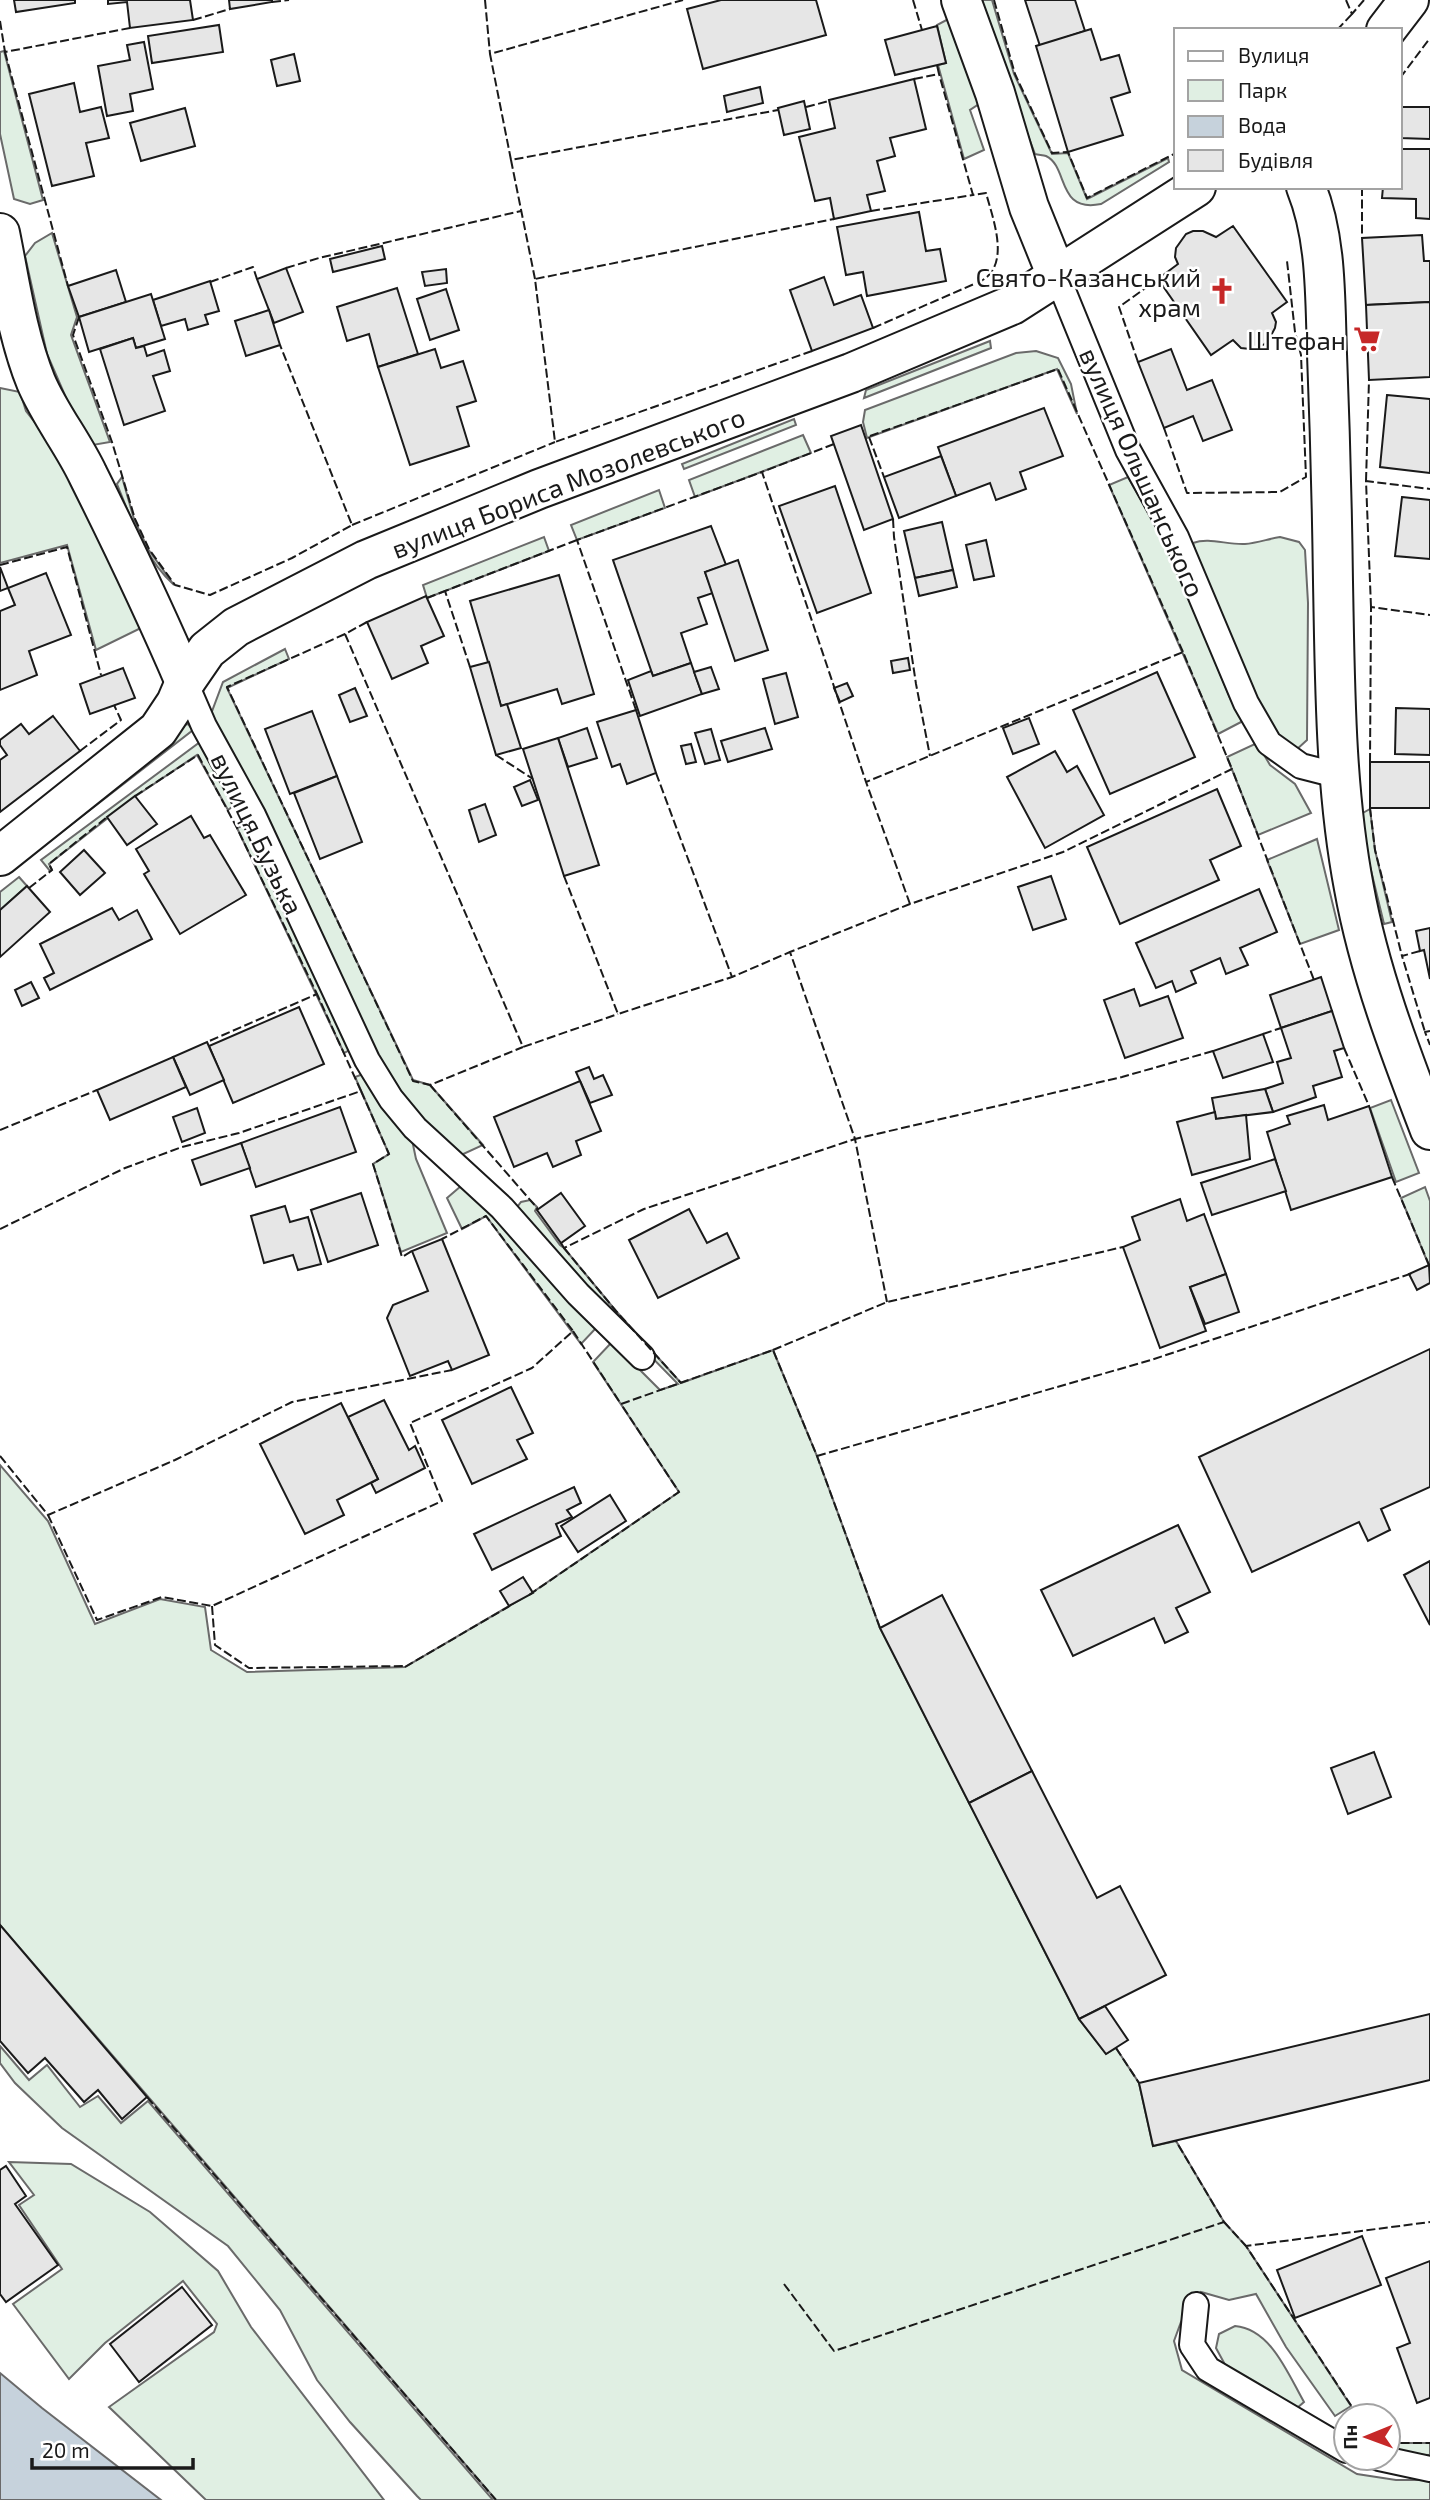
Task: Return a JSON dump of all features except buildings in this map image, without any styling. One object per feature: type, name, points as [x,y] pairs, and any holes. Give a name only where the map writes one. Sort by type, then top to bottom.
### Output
[{"type":"street","name":"вулиця Ольшанського","points":[[961,0],[995,93],[1029,207],[1057,276]]},
{"type":"street","points":[[1388,28],[1409,0]]},
{"type":"street","name":"вулиця Бориса Мозолевського","points":[[0,856],[158,730],[207,650],[236,627],[366,560],[539,489],[851,373],[1012,305],[1193,189]]},
{"type":"street","points":[[1307,189],[1315,210],[1324,272],[1340,776],[1348,854],[1367,942],[1393,1029],[1430,1130]]},
{"type":"street","name":"вулиця Бузька","points":[[0,233],[17,316],[36,382],[88,473],[161,624],[185,682]]},
{"type":"lane","name":"вулиця Ольшанського","points":[[1057,276],[1128,450],[1176,537],[1223,652],[1269,743],[1301,766],[1340,776]]},
{"type":"lane","name":"вулиця Бузька","points":[[185,682],[204,726],[253,815],[367,1060],[391,1100],[415,1128],[502,1208],[578,1294],[642,1357]]},
{"type":"lane","points":[[1196,2305],[1192,2344],[1208,2370],[1332,2442]]},
{"type":"lane","points":[[1402,2463],[1430,2469]]},
{"type":"green space","points":[[977,0],[992,0],[1014,74],[1052,154],[1068,153],[1087,199],[1168,158],[1169,162],[1101,204],[1087,205],[1077,202],[1065,188],[1053,162],[1046,156],[1035,154]]},
{"type":"green space","points":[[954,16],[985,100],[970,110],[984,150],[964,159],[938,65],[946,63],[937,25]]},
{"type":"green space","points":[[4,51],[43,200],[30,204],[14,199],[0,134],[0,52]]},
{"type":"green space","points":[[52,233],[77,317],[71,335],[110,442],[87,446],[47,354],[25,256],[35,243]]},
{"type":"green space","points":[[990,341],[991,348],[864,398],[866,390]]},
{"type":"green space","points":[[1036,351],[1058,358],[1071,384],[1077,414],[1057,369],[867,438],[863,422],[865,410],[1016,353]]},
{"type":"green space","points":[[0,388],[20,392],[26,411],[82,483],[145,626],[96,650],[67,545],[0,563]]},
{"type":"green space","points":[[794,419],[796,425],[684,469],[682,464]]},
{"type":"green space","points":[[803,435],[811,453],[695,497],[689,480]]},
{"type":"green space","points":[[122,477],[134,519],[148,549],[174,585],[155,563],[140,538],[117,484]]},
{"type":"green space","points":[[1128,477],[1169,549],[1230,698],[1243,721],[1218,734],[1109,485]]},
{"type":"green space","points":[[659,490],[665,508],[577,540],[571,525]]},
{"type":"green space","points":[[544,537],[549,551],[427,598],[423,585]]},
{"type":"green space","points":[[1280,537],[1299,542],[1305,550],[1308,603],[1307,740],[1295,751],[1284,749],[1245,675],[1210,595],[1193,543],[1205,541],[1245,544]]},
{"type":"green space","points":[[285,649],[289,659],[227,688],[413,1080],[430,1085],[483,1145],[459,1156],[404,1100],[365,1032],[211,714],[223,682]]},
{"type":"green space","points":[[188,724],[193,730],[41,848],[38,846],[184,725]]},
{"type":"green space","points":[[200,742],[237,803],[228,810],[197,755],[136,796],[49,864],[52,870],[41,860]]},
{"type":"green space","points":[[1257,743],[1270,765],[1295,784],[1311,813],[1258,835],[1227,757]]},
{"type":"green space","points":[[1370,809],[1375,850],[1392,922],[1384,924],[1368,858],[1361,814]]},
{"type":"green space","points":[[247,824],[353,1048],[344,1053],[237,828]]},
{"type":"green space","points":[[1317,839],[1339,930],[1300,944],[1267,860]]},
{"type":"green space","points":[[19,877],[27,886],[0,910],[0,892]]},
{"type":"green space","points":[[366,1073],[411,1135],[416,1159],[447,1233],[401,1252],[373,1164],[389,1154],[355,1077]]},
{"type":"green space","points":[[1391,1100],[1419,1173],[1396,1182],[1370,1108]]},
{"type":"green space","points":[[461,1186],[489,1208],[597,1327],[581,1344],[486,1216],[462,1229],[447,1198]]},
{"type":"green space","points":[[1425,1187],[1430,1201],[1430,1268],[1401,1198]]},
{"type":"green space","points":[[530,1200],[537,1207],[535,1211],[560,1245],[681,1383],[773,1350],[817,1456],[880,1628],[1079,2019],[1106,2054],[1116,2048],[1139,2083],[1153,2146],[1176,2141],[1224,2222],[1246,2246],[1348,2402],[1332,2402],[1332,2412],[1286,2347],[1256,2294],[1229,2300],[1201,2292],[1181,2322],[1174,2341],[1182,2370],[1332,2459],[1332,2472],[1354,2472],[1396,2480],[1430,2480],[1430,2500],[496,2500],[0,1925],[0,1465],[48,1521],[95,1624],[160,1599],[205,1607],[211,1650],[247,1672],[405,1667],[533,1592],[679,1492],[593,1362],[612,1342],[660,1390],[678,1384],[578,1282],[515,1210],[521,1202]]},
{"type":"green space","points":[[0,2046],[29,2080],[47,2065],[80,2107],[98,2096],[121,2123],[148,2101],[493,2500],[421,2500],[350,2422],[317,2380],[280,2310],[228,2246],[62,2128],[15,2083],[0,2063]]},
{"type":"green space","points":[[9,2162],[71,2164],[150,2212],[218,2271],[251,2327],[384,2500],[206,2500],[109,2407],[214,2332],[217,2324],[183,2281],[105,2343],[69,2379],[13,2304],[62,2269],[19,2205],[34,2195]]},
{"type":"green space","points":[[1235,2326],[1259,2335],[1277,2355],[1304,2402],[1297,2408],[1229,2372],[1216,2348],[1219,2334]]},
{"type":"green space","points":[[1402,2443],[1430,2443],[1430,2455],[1402,2454]]},
{"type":"water","points":[[0,2373],[42,2408],[161,2500],[0,2500]]},
{"type":"fence","points":[[272,2],[289,0]]},
{"type":"fence","points":[[485,0],[490,54]]},
{"type":"fence","points":[[511,160],[490,54],[683,0]]},
{"type":"fence","points":[[913,0],[922,30]]},
{"type":"fence","points":[[994,0],[1015,74],[1052,153],[1068,152],[1087,198],[1174,154]]},
{"type":"fence","points":[[1346,0],[1352,14],[1364,0]]},
{"type":"fence","points":[[193,20],[230,9]]},
{"type":"fence","points":[[1339,28],[1352,14]]},
{"type":"fence","points":[[0,21],[5,52],[130,28]]},
{"type":"fence","points":[[1402,75],[1430,38]]},
{"type":"fence","points":[[5,52],[68,286]]},
{"type":"fence","points":[[914,79],[939,74],[937,65]]},
{"type":"fence","points":[[873,328],[981,281],[990,274],[998,253],[986,193],[973,195],[939,74]]},
{"type":"fence","points":[[806,107],[829,101]]},
{"type":"fence","points":[[535,279],[511,160],[778,110]]},
{"type":"fence","points":[[1362,189],[1362,238]]},
{"type":"fence","points":[[871,211],[973,195]]},
{"type":"fence","points":[[286,268],[521,211]]},
{"type":"fence","points":[[812,351],[555,442],[535,279],[834,219]]},
{"type":"fence","points":[[1164,428],[1187,493],[1280,492],[1306,477],[1301,355],[1295,332],[1287,261]]},
{"type":"fence","points":[[210,282],[253,267],[257,279]]},
{"type":"fence","points":[[1138,362],[1119,307],[1158,279]]},
{"type":"fence","points":[[79,317],[73,335],[112,442],[135,519],[149,549],[175,585],[210,595],[292,558],[352,525],[280,345]]},
{"type":"fence","points":[[870,436],[1058,369],[1183,652]]},
{"type":"fence","points":[[1366,481],[1369,380]]},
{"type":"fence","points":[[869,437],[884,477]]},
{"type":"fence","points":[[352,525],[555,442]]},
{"type":"fence","points":[[834,444],[762,472],[866,782]]},
{"type":"fence","points":[[636,710],[577,540],[762,472]]},
{"type":"fence","points":[[1371,607],[1366,481],[1430,489]]},
{"type":"fence","points":[[893,519],[916,684],[930,756]]},
{"type":"fence","points":[[470,667],[445,591],[577,540]]},
{"type":"fence","points":[[0,565],[67,547],[101,675]]},
{"type":"fence","points":[[427,598],[445,591]]},
{"type":"fence","points":[[1370,762],[1371,607],[1430,615]]},
{"type":"fence","points":[[367,622],[345,634],[523,1047],[618,1014]]},
{"type":"fence","points":[[345,634],[227,687],[413,1081],[430,1085],[523,1047]]},
{"type":"fence","points":[[910,904],[866,782],[1183,652],[1232,769]]},
{"type":"fence","points":[[80,751],[121,720],[114,705]]},
{"type":"fence","points":[[135,796],[198,755],[237,828],[317,994],[207,1042]]},
{"type":"fence","points":[[496,755],[533,779]]},
{"type":"fence","points":[[1213,1051],[1122,1077],[855,1139],[790,952],[910,904],[1063,852],[1232,769],[1314,980]]},
{"type":"fence","points":[[656,773],[732,977],[790,952]]},
{"type":"fence","points":[[1370,808],[1375,850],[1402,956]]},
{"type":"fence","points":[[29,888],[52,870],[49,864],[107,817]]},
{"type":"fence","points":[[564,876],[618,1014],[732,977]]},
{"type":"fence","points":[[1420,951],[1402,956],[1425,1032]]},
{"type":"fence","points":[[0,1229],[125,1168],[182,1147],[239,1133],[361,1091],[317,994]]},
{"type":"fence","points":[[1263,1034],[1281,1028]]},
{"type":"fence","points":[[1430,1031],[1425,1032],[1430,1045]]},
{"type":"fence","points":[[1344,1048],[1369,1106]]},
{"type":"fence","points":[[430,1085],[538,1209]]},
{"type":"fence","points":[[0,1130],[97,1090]]},
{"type":"fence","points":[[361,1091],[389,1154],[373,1164],[402,1257],[412,1251]]},
{"type":"fence","points":[[561,1243],[564,1248],[644,1209],[855,1139],[887,1302]]},
{"type":"fence","points":[[1392,1177],[1429,1265]]},
{"type":"fence","points":[[48,1515],[97,1620],[162,1597],[212,1606],[442,1501],[410,1423],[532,1368],[573,1331],[486,1216],[442,1239]]},
{"type":"fence","points":[[773,1350],[887,1302],[1123,1247]]},
{"type":"fence","points":[[564,1248],[681,1383]]},
{"type":"fence","points":[[817,1456],[1151,1360],[1413,1273]]},
{"type":"fence","points":[[573,1331],[621,1404]]},
{"type":"fence","points":[[529,1595],[679,1492],[621,1404],[773,1350],[817,1456],[880,1628]]},
{"type":"fence","points":[[0,1456],[48,1515],[175,1460],[292,1402],[452,1370]]},
{"type":"fence","points":[[405,1667],[513,1604]]},
{"type":"fence","points":[[212,1606],[215,1645],[249,1668],[406,1666]]},
{"type":"fence","points":[[1116,2048],[1139,2083]]},
{"type":"fence","points":[[147,2097],[496,2500]]},
{"type":"fence","points":[[784,2284],[834,2351],[1224,2222],[1176,2141]]},
{"type":"fence","points":[[1224,2222],[1246,2246]]},
{"type":"fence","points":[[1349,2402],[1246,2246],[1430,2222]]},
{"type":"fence","points":[[1402,2443],[1430,2443]]},
{"type":"place","name":"Свято-Казанський храм","points":[[1222,291]]},
{"type":"place","name":"Штефан","points":[[1367,339]]}]
